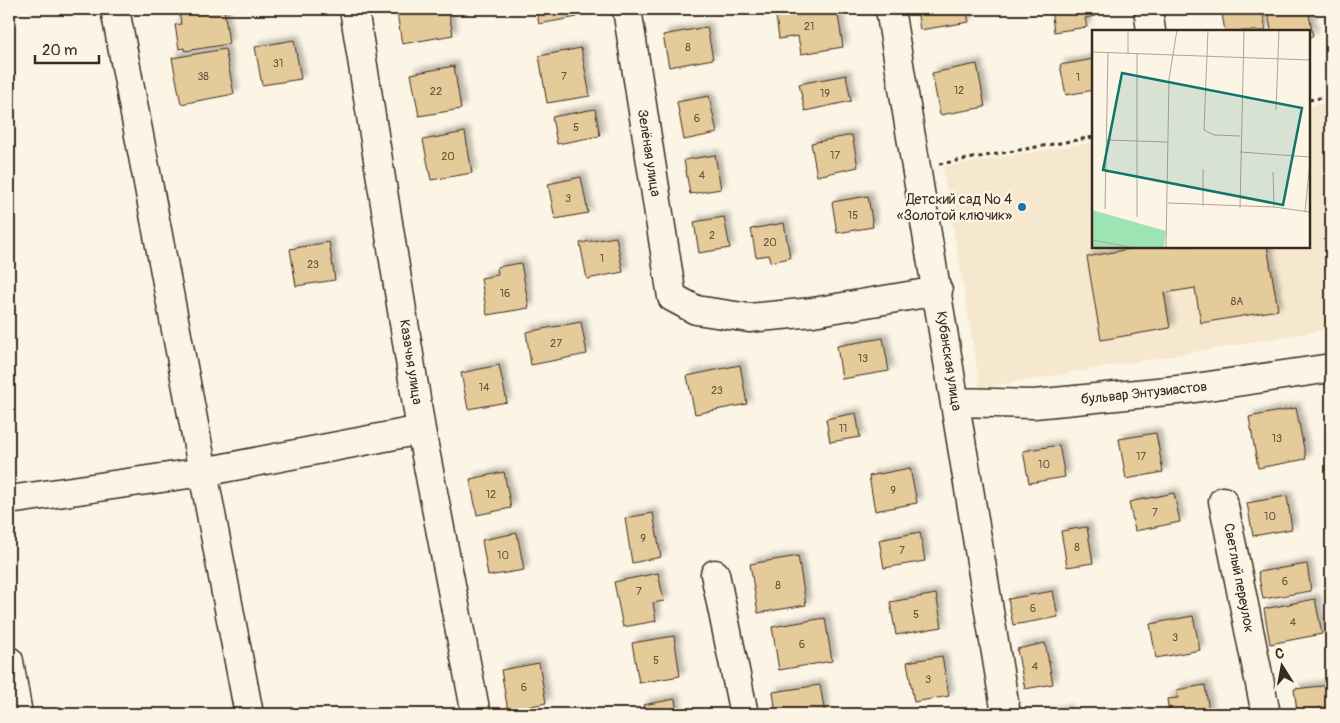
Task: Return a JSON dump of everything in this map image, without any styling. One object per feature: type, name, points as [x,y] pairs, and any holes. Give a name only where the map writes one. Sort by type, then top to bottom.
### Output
[{"type":"street","points":[[115,9],[249,714]]},
{"type":"street","name":"Казачья улица","points":[[354,9],[421,430],[476,714]]},
{"type":"street","name":"Зелёная улица","points":[[627,9],[672,298],[696,310],[749,318],[813,312],[938,291]]},
{"type":"street","name":"Кубанская улица","points":[[890,9],[938,291],[1006,714]]},
{"type":"street","points":[[1148,9],[1151,30]]},
{"type":"street","name":"бульвар Энтузиастов","points":[[956,402],[1034,404],[1188,389],[1331,368]]},
{"type":"street","points":[[9,500],[203,472],[421,430]]},
{"type":"street","name":"Светлый переулок","points":[[1223,501],[1266,714]]},
{"type":"street","points":[[715,574],[744,714]]},
{"type":"street","points":[[9,661],[18,714]]},
{"type":"path","points":[[1310,100],[1331,96]]},
{"type":"path","points":[[917,168],[1092,137]]},
{"type":"shaded area","name":"Детский сад № 4 «Золотой ключик»","points":[[1331,102],[1331,329],[980,388],[943,167],[1092,142],[1092,248],[1310,248],[1310,106]]},
{"type":"building","points":[[179,9],[224,9],[229,44],[185,51],[184,48],[179,49],[175,25],[181,24]]},
{"type":"building","points":[[423,9],[448,9],[453,35],[402,44],[397,13]]},
{"type":"building","points":[[536,9],[575,9],[577,17],[539,24]]},
{"type":"building","points":[[822,9],[837,9],[843,47],[801,54],[798,36],[779,39],[776,16]]},
{"type":"building","points":[[917,9],[966,9],[969,22],[920,30]]},
{"type":"building","points":[[1051,9],[1094,9],[1095,16],[1085,18],[1087,27],[1054,32]]},
{"type":"building","points":[[1221,9],[1262,9],[1266,30],[1225,30]]},
{"type":"building","points":[[1268,9],[1308,9],[1313,36],[1310,37],[1310,30],[1271,30]]},
{"type":"building","points":[[707,27],[713,59],[669,67],[663,35]]},
{"type":"building","points":[[294,40],[301,79],[262,85],[255,47]]},
{"type":"building","points":[[581,48],[590,96],[547,103],[539,56]]},
{"type":"building","points":[[225,49],[234,94],[181,104],[172,58]]},
{"type":"building","points":[[1092,59],[1092,90],[1066,95],[1060,65]]},
{"type":"building","points":[[977,64],[985,107],[940,115],[932,73]]},
{"type":"building","points":[[454,66],[461,109],[419,116],[411,74]]},
{"type":"building","points":[[846,75],[851,101],[805,111],[799,84]]},
{"type":"building","points":[[709,96],[717,133],[684,140],[677,102]]},
{"type":"building","points":[[595,109],[600,136],[557,144],[552,117]]},
{"type":"building","points":[[465,132],[472,173],[431,180],[423,140]]},
{"type":"building","points":[[852,135],[858,167],[817,176],[811,143]]},
{"type":"building","points":[[715,155],[721,189],[690,194],[684,160]]},
{"type":"building","points":[[581,177],[588,213],[555,219],[548,184]]},
{"type":"building","points":[[868,196],[873,227],[837,233],[832,202]]},
{"type":"building","points":[[724,217],[730,248],[699,253],[694,222]]},
{"type":"building","points":[[784,223],[790,258],[770,262],[769,255],[756,257],[751,229]]},
{"type":"building","points":[[616,237],[623,272],[587,279],[580,243]]},
{"type":"building","points":[[329,242],[335,280],[296,286],[290,249]]},
{"type":"building","points":[[1134,248],[1267,248],[1278,310],[1201,323],[1195,288],[1164,293],[1170,328],[1101,340],[1087,257]]},
{"type":"building","points":[[521,263],[529,308],[487,315],[481,278],[498,275],[497,267]]},
{"type":"building","points":[[581,322],[587,354],[531,365],[526,332]]},
{"type":"building","points":[[883,338],[889,371],[842,379],[837,346]]},
{"type":"building","points":[[499,365],[507,402],[468,409],[461,373]]},
{"type":"building","points":[[740,365],[747,404],[695,414],[687,376]]},
{"type":"building","points":[[1296,408],[1306,459],[1258,468],[1249,417]]},
{"type":"building","points":[[856,413],[860,437],[830,442],[826,419]]},
{"type":"building","points":[[1156,433],[1163,472],[1126,479],[1119,439]]},
{"type":"building","points":[[1059,445],[1065,477],[1029,483],[1023,451]]},
{"type":"building","points":[[910,468],[917,503],[875,511],[869,476]]},
{"type":"building","points":[[504,472],[511,508],[477,515],[470,479]]},
{"type":"building","points":[[1174,493],[1180,522],[1135,531],[1129,502]]},
{"type":"building","points":[[1287,496],[1292,529],[1253,536],[1247,503]]},
{"type":"building","points":[[653,513],[661,557],[632,563],[625,518]]},
{"type":"building","points":[[1087,527],[1093,563],[1067,567],[1061,531]]},
{"type":"building","points":[[920,532],[925,561],[884,568],[879,540]]},
{"type":"building","points":[[517,533],[524,570],[488,576],[482,540]]},
{"type":"building","points":[[798,556],[806,605],[758,613],[750,564]]},
{"type":"building","points":[[1307,564],[1311,591],[1263,599],[1258,572]]},
{"type":"building","points":[[658,573],[664,601],[653,603],[656,621],[623,627],[614,582]]},
{"type":"building","points":[[1053,591],[1058,617],[1013,625],[1008,599]]},
{"type":"building","points":[[936,594],[942,627],[896,635],[890,602]]},
{"type":"building","points":[[1315,599],[1322,634],[1270,644],[1264,609]]},
{"type":"building","points":[[1193,616],[1200,650],[1156,658],[1150,624]]},
{"type":"building","points":[[825,618],[832,661],[779,670],[772,627]]},
{"type":"building","points":[[674,636],[680,676],[639,683],[632,643]]},
{"type":"building","points":[[1045,643],[1053,684],[1025,689],[1017,649]]},
{"type":"building","points":[[942,656],[949,696],[914,702],[907,662]]},
{"type":"building","points":[[539,663],[546,703],[508,711],[501,670]]},
{"type":"building","points":[[820,685],[825,714],[776,714],[773,692]]},
{"type":"building","points":[[1205,685],[1209,712],[1200,714],[1169,714],[1167,699],[1178,698],[1176,690]]},
{"type":"building","points":[[1331,685],[1331,706],[1297,711],[1294,689]]},
{"type":"building","points":[[675,699],[677,714],[645,714],[643,705]]},
{"type":"building","points":[[1068,710],[1069,714],[1040,714]]},
{"type":"place","name":"Детский сад № 4 «Золотой ключик»","points":[[1022,207]]}]
